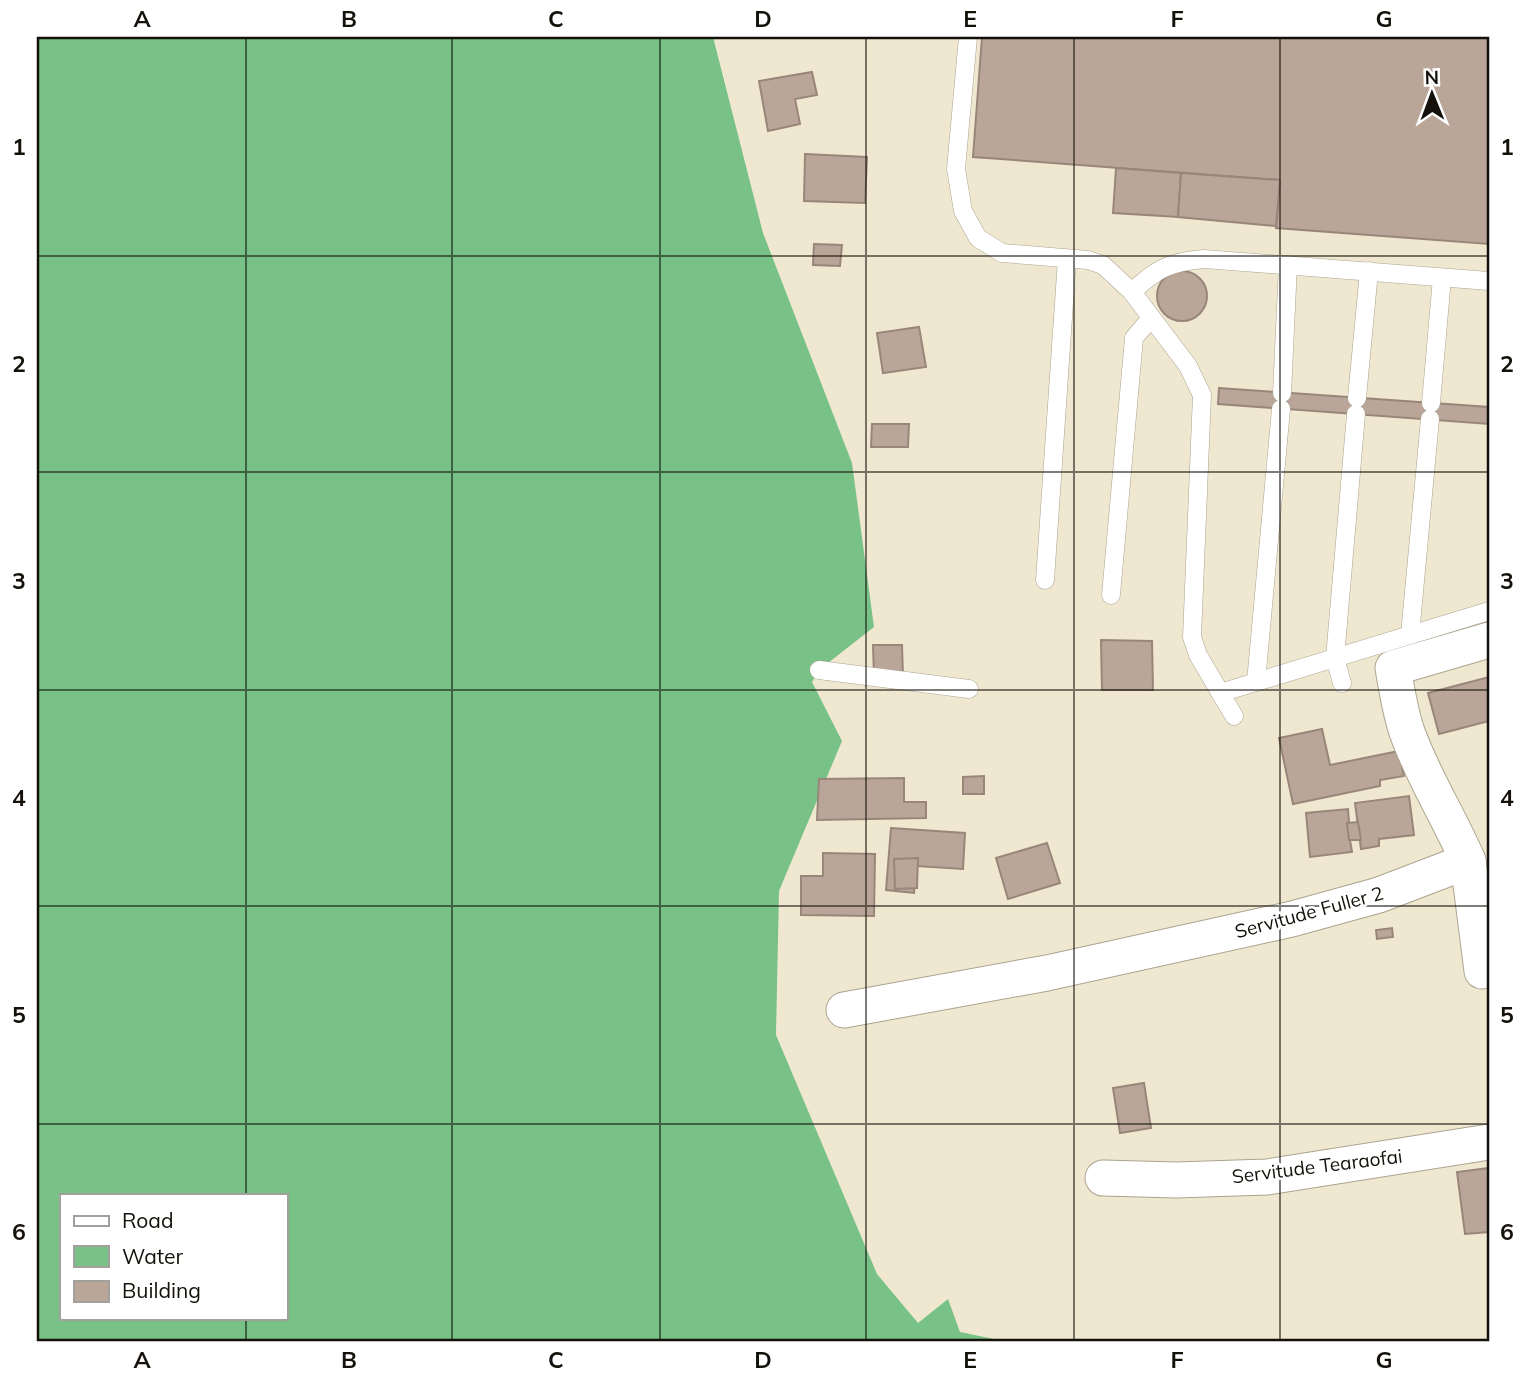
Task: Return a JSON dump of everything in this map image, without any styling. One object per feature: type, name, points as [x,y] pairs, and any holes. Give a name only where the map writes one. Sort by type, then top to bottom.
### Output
[{"type":"street","points":[[1482,971],[1468,861],[1453,826],[1424,774],[1407,732],[1394,668],[1489,640]]},
{"type":"street","name":"Servitude Fuller 2","points":[[844,1010],[1047,973],[1279,922],[1379,895],[1468,861]]},
{"type":"street","name":"Servitude Tearaofai","points":[[1102,1178],[1176,1180],[1267,1177],[1489,1142]]},
{"type":"lane","points":[[968,37],[956,169],[963,211],[978,238],[1002,253],[1088,260],[1102,265],[1132,292],[1188,366],[1202,395],[1192,637],[1198,655],[1234,716]]},
{"type":"lane","points":[[1045,580],[1067,259]]},
{"type":"lane","points":[[1132,292],[1152,273],[1164,266],[1204,259],[1489,281]]},
{"type":"lane","points":[[1256,682],[1281,401],[1288,265]]},
{"type":"lane","points":[[1342,683],[1335,657],[1369,271]]},
{"type":"lane","points":[[1410,635],[1442,278]]},
{"type":"lane","points":[[1111,595],[1134,338],[1151,318]]},
{"type":"lane","points":[[1220,693],[1489,611]]},
{"type":"lane","points":[[819,670],[969,689]]},
{"type":"water","points":[[37,37],[713,37],[763,233],[852,463],[874,627],[819,670],[812,682],[842,741],[779,891],[776,1035],[877,1274],[918,1323],[948,1299],[960,1332],[999,1340],[37,1342]]},
{"type":"building","points":[[982,37],[1489,37],[1489,244],[1276,228],[1280,180],[973,157]]},
{"type":"building","points":[[812,72],[817,95],[795,99],[800,124],[768,131],[759,81]]},
{"type":"building","points":[[805,154],[867,157],[865,203],[804,201]]},
{"type":"building","points":[[1116,168],[1181,173],[1178,217],[1113,213]]},
{"type":"building","points":[[1181,173],[1280,180],[1276,226],[1178,217]]},
{"type":"building","points":[[814,244],[842,245],[840,266],[813,265]]},
{"type":"building","points":[[1172,272],[1192,272],[1206,286],[1206,306],[1192,320],[1172,320],[1158,306],[1158,286]]},
{"type":"building","points":[[919,327],[926,367],[883,373],[877,333]]},
{"type":"building","points":[[1219,388],[1489,407],[1489,424],[1218,404]]},
{"type":"building","points":[[872,424],[909,424],[908,447],[871,447]]},
{"type":"building","points":[[1101,640],[1152,641],[1153,690],[1102,690]]},
{"type":"building","points":[[873,645],[902,645],[903,676],[874,676]]},
{"type":"building","points":[[1489,677],[1489,721],[1439,734],[1428,693]]},
{"type":"building","points":[[1322,729],[1330,765],[1399,751],[1404,776],[1380,780],[1380,786],[1293,804],[1279,738]]},
{"type":"building","points":[[984,776],[984,794],[963,794],[963,777]]},
{"type":"building","points":[[904,778],[904,802],[926,802],[926,818],[817,820],[819,779]]},
{"type":"building","points":[[1409,796],[1414,835],[1379,839],[1379,846],[1361,849],[1355,803]]},
{"type":"building","points":[[1348,809],[1347,823],[1352,852],[1310,857],[1306,813]]},
{"type":"building","points":[[1358,822],[1361,840],[1349,840],[1347,823]]},
{"type":"building","points":[[891,828],[965,833],[963,869],[916,866],[914,893],[886,890]]},
{"type":"building","points":[[1047,843],[1060,883],[1008,899],[996,858]]},
{"type":"building","points":[[823,853],[875,854],[874,916],[801,915],[801,876],[823,876]]},
{"type":"building","points":[[918,858],[917,888],[895,889],[894,859]]},
{"type":"building","points":[[1392,928],[1393,937],[1377,939],[1376,930]]},
{"type":"building","points":[[1144,1083],[1151,1128],[1120,1133],[1113,1088]]},
{"type":"building","points":[[1489,1168],[1489,1232],[1465,1234],[1457,1172]]}]
